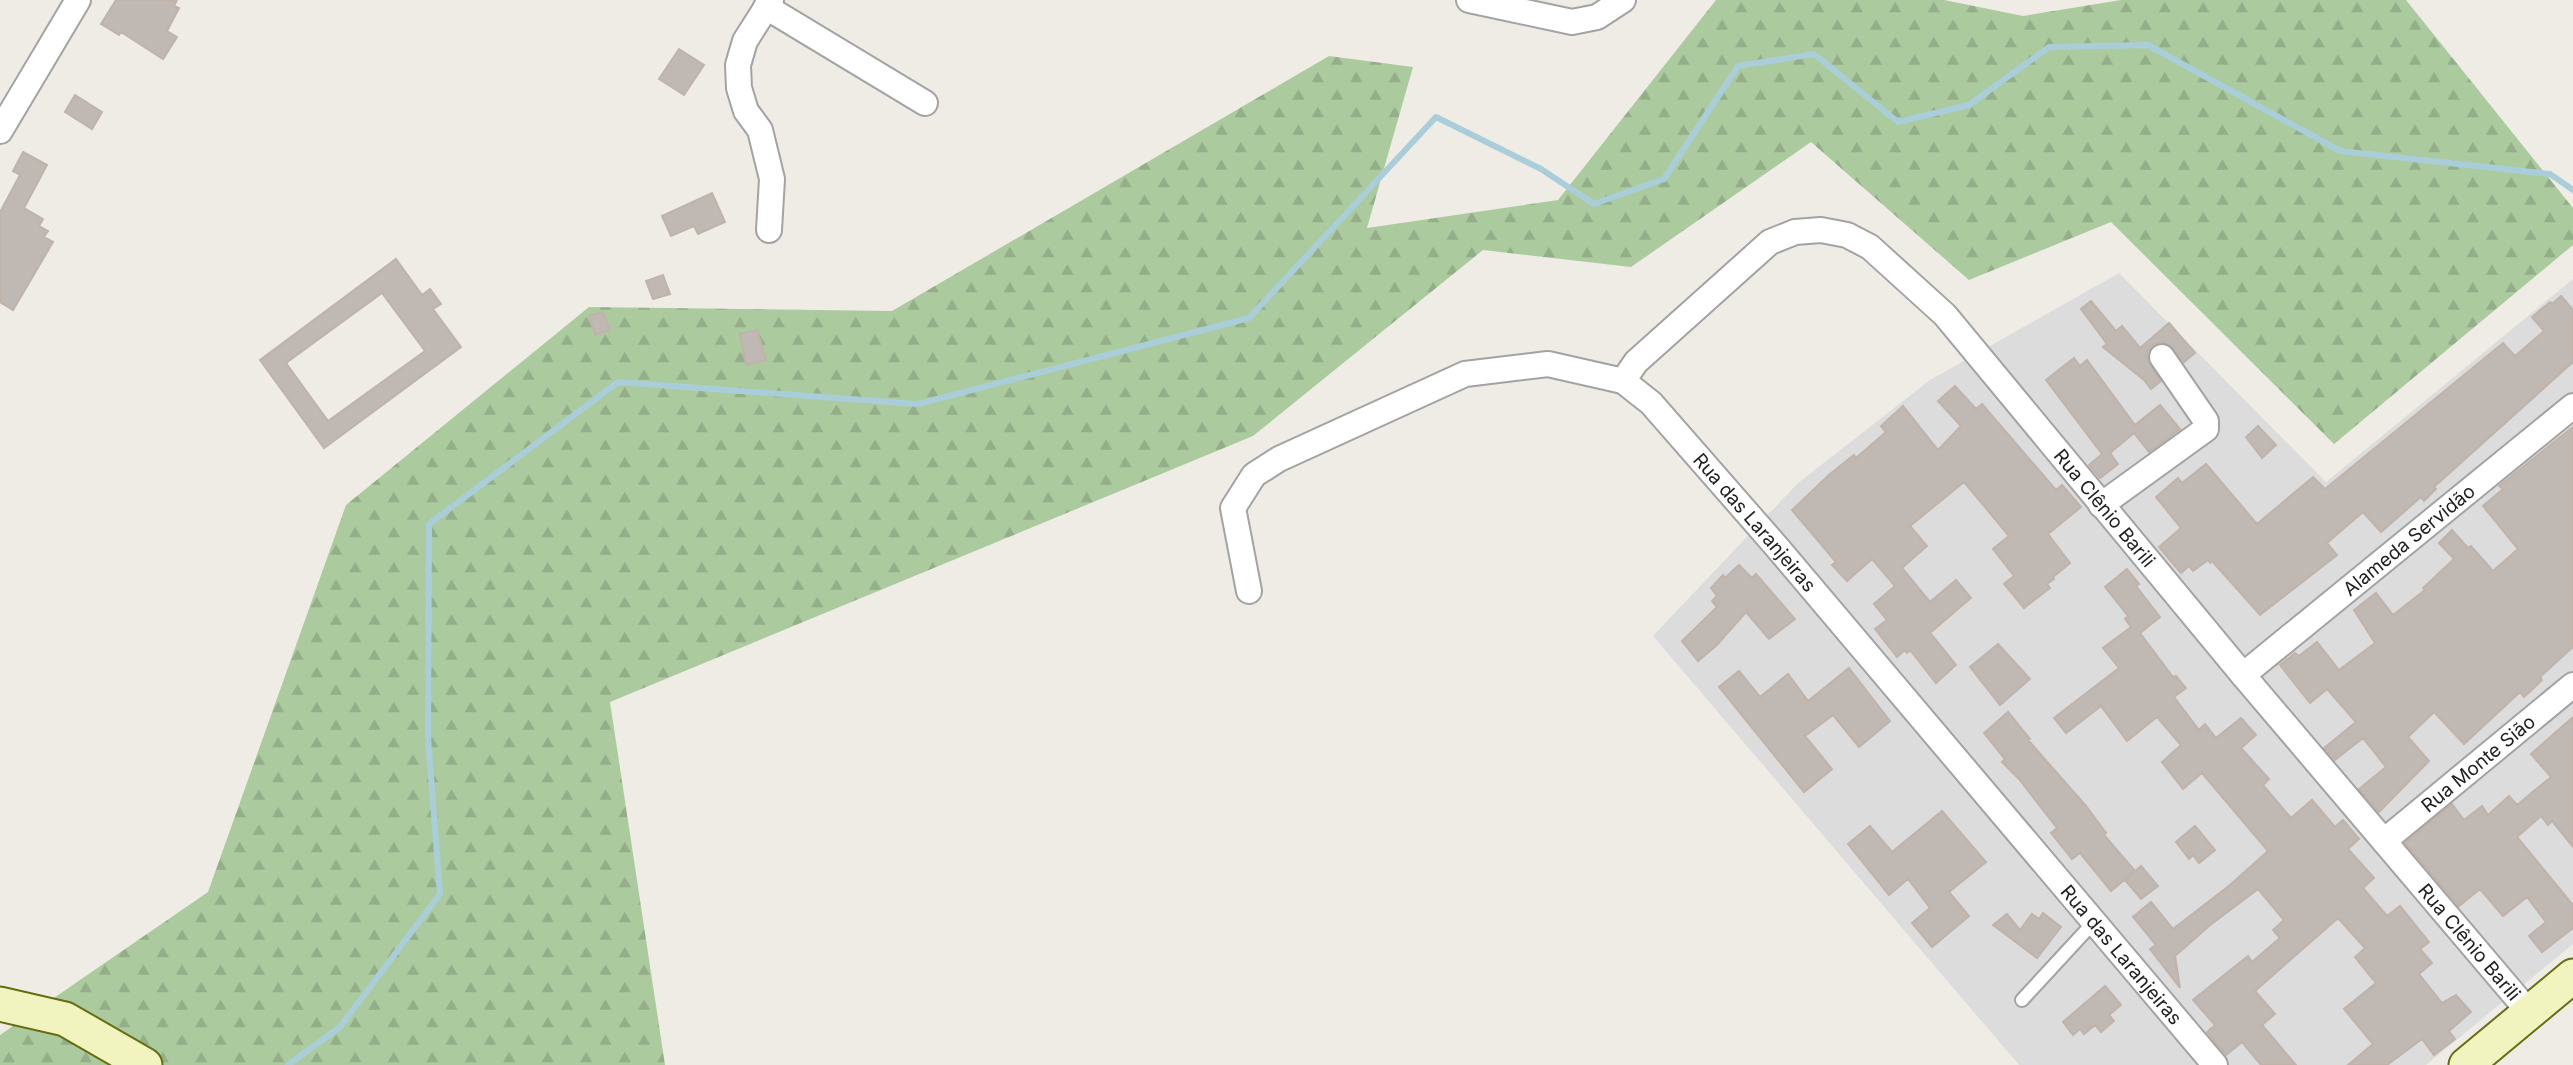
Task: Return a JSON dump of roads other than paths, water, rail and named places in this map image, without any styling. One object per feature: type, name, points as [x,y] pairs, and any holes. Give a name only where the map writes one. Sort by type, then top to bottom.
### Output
[{"type":"street","points":[[0,131],[78,0]]},
{"type":"street","points":[[1481,1],[1572,22],[1597,17],[1623,0]]},
{"type":"street","points":[[768,230],[772,179],[760,130],[746,111],[739,88],[738,65],[745,41],[769,3],[925,103]]},
{"type":"street","name":"Rua Clênio Barili","points":[[1623,381],[1636,362],[1770,242],[1795,232],[1821,230],[1847,235],[1870,247],[1945,315],[2243,676],[2529,1012]]},
{"type":"street","points":[[2101,505],[2206,429],[2206,421],[2162,357]]},
{"type":"street","name":"Rua das Laranjeiras","points":[[1249,590],[1233,508],[1254,475],[1279,459],[1465,374],[1548,364],[1623,381],[1651,404],[1776,546],[2215,1065]]},
{"type":"street","name":"Alameda Servidão","points":[[2243,676],[2573,406]]},
{"type":"street","name":"Rua Monte Sião","points":[[2384,841],[2573,685]]},
{"type":"street","points":[[2466,1065],[2573,976]]},
{"type":"street","points":[[0,1003],[65,1019],[145,1065]]},
{"type":"lane","points":[[2022,1000],[2094,922]]},
{"type":"waterway","points":[[288,1065],[340,1027],[440,894],[428,737],[429,524],[618,382],[918,404],[1249,318],[1436,117],[1541,169],[1594,204],[1664,179],[1738,66],[1814,54],[1898,122],[1969,105],[2049,47],[2148,45],[2340,151],[2550,174],[2573,190]]}]
